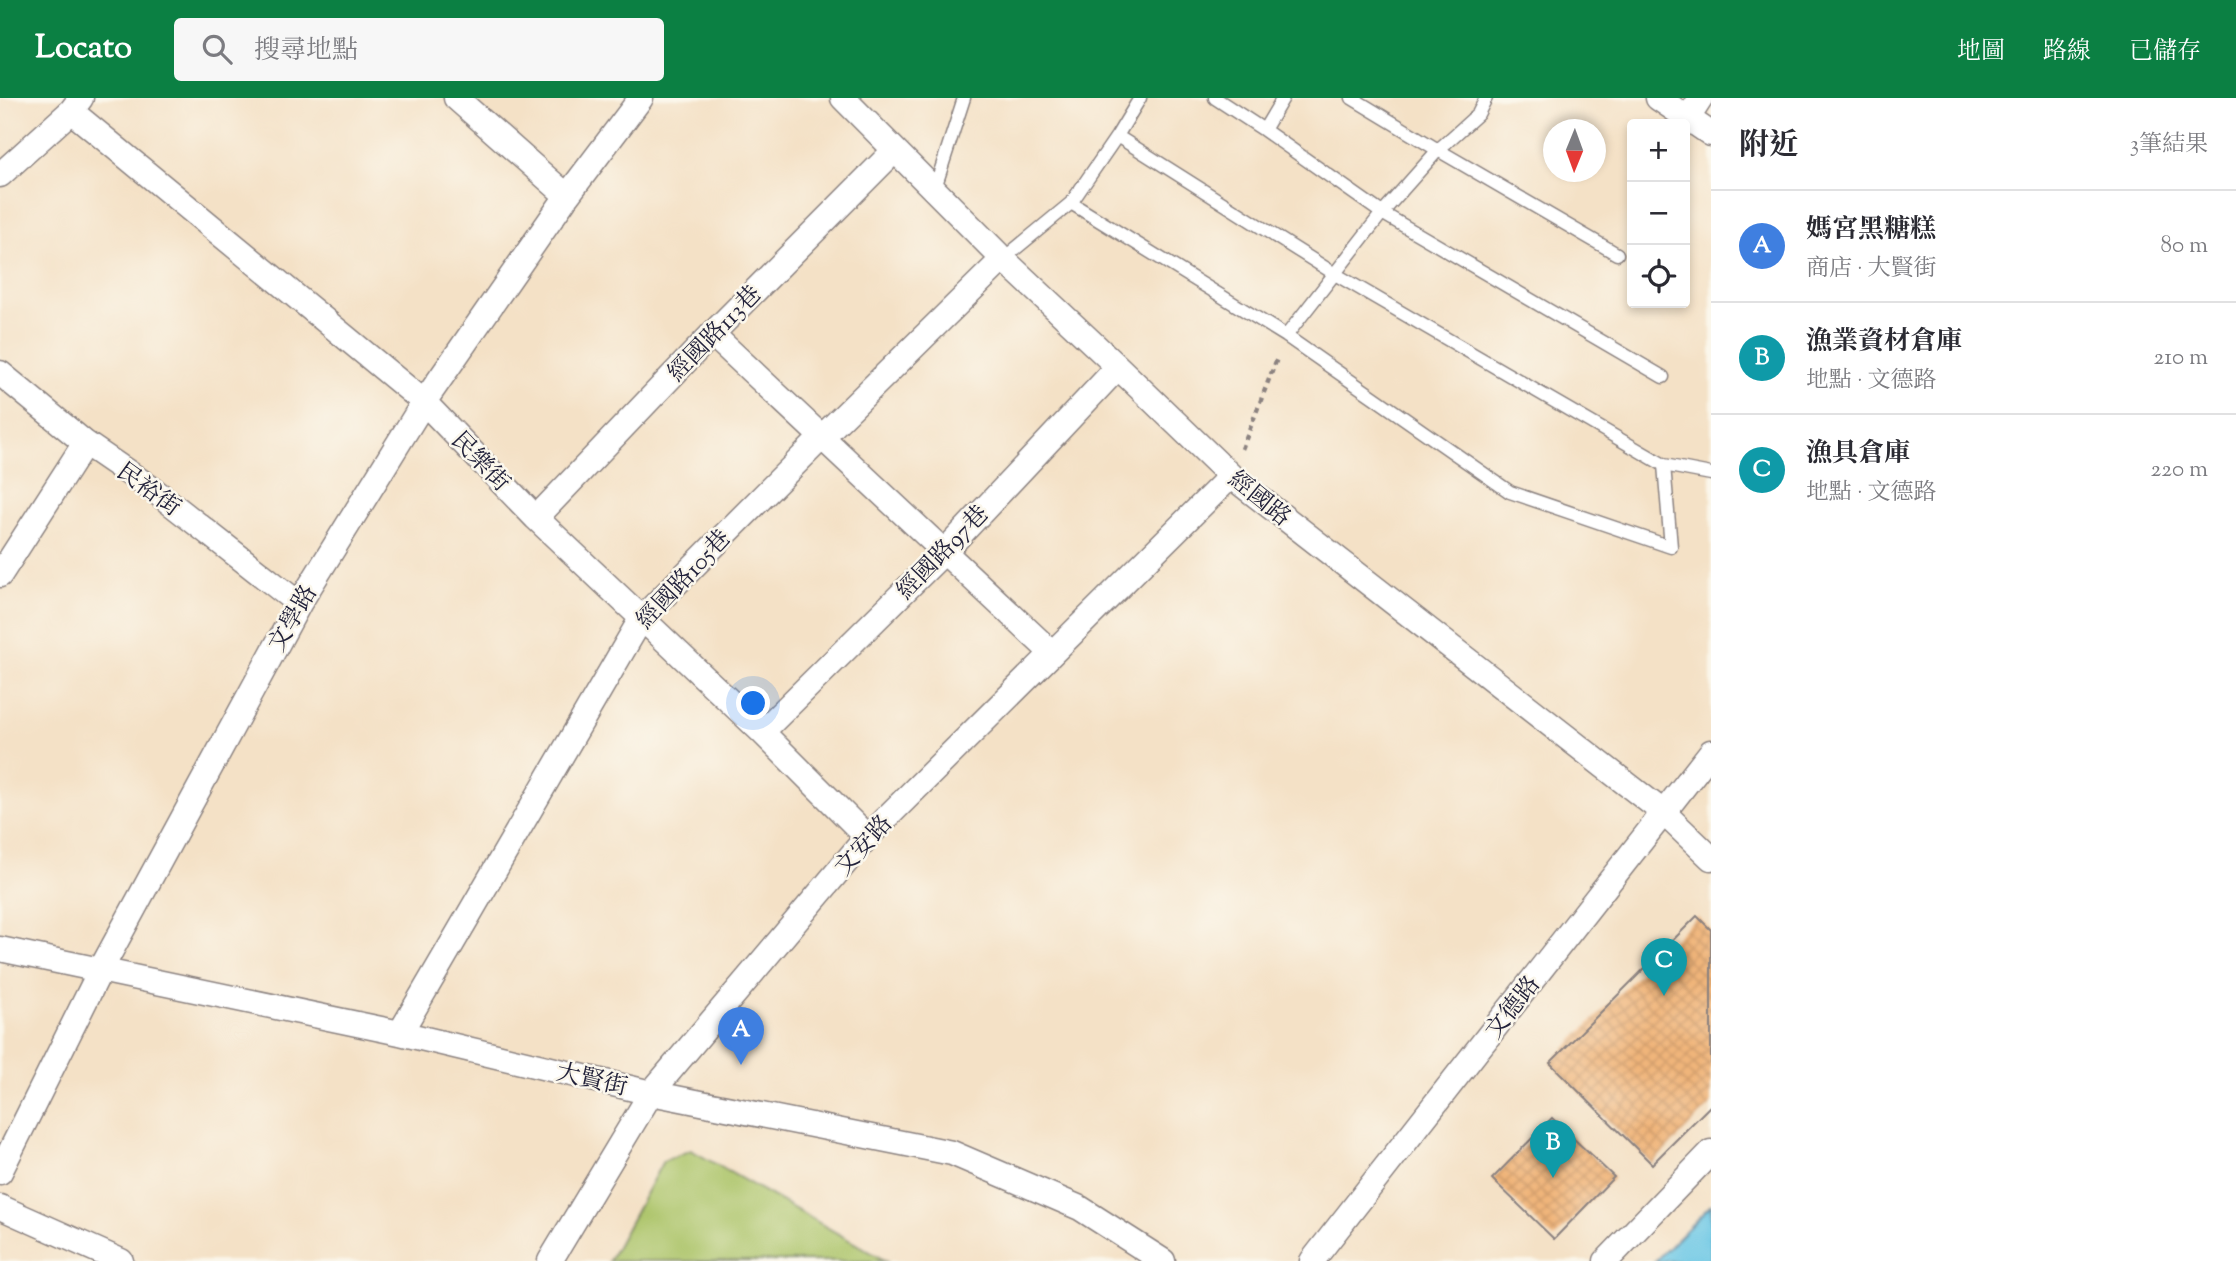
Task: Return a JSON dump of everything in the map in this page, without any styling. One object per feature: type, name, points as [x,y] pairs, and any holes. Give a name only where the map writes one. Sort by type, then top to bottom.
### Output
[{"type":"street","points":[[456,98],[567,196]]},
{"type":"street","name":"文學路","points":[[0,1172],[100,971],[299,604],[424,402],[567,196],[641,98]]},
{"type":"street","name":"經國路","points":[[843,98],[1003,260],[1231,476],[1664,813],[1711,858]]},
{"type":"street","points":[[1658,98],[1695,108],[1711,134]]},
{"type":"street","points":[[0,175],[76,105]]},
{"type":"street","name":"民樂街","points":[[76,105],[424,402],[536,518],[867,837]]},
{"type":"street","name":"經國路113巷","points":[[536,518],[712,334],[894,151]]},
{"type":"street","name":"經國路105巷","points":[[400,1033],[640,619],[1003,260]]},
{"type":"street","points":[[712,334],[1052,653]]},
{"type":"street","name":"經國路97巷","points":[[762,733],[945,551],[1118,367]]},
{"type":"street","name":"民裕街","points":[[0,373],[85,443],[155,491],[299,604]]},
{"type":"street","points":[[0,575],[85,443]]},
{"type":"street","name":"文安路","points":[[550,1261],[651,1093],[867,837],[1231,476]]},
{"type":"street","name":"文德路","points":[[1312,1261],[1711,752]]},
{"type":"street","name":"大賢街","points":[[0,949],[400,1033],[651,1093],[952,1153],[1080,1208],[1163,1261]]},
{"type":"street","points":[[1606,1261],[1711,1152]]},
{"type":"street","points":[[0,1207],[121,1261]]},
{"type":"lane","points":[[934,191],[964,98]]},
{"type":"lane","points":[[1003,260],[1071,203],[1140,98]]},
{"type":"lane","points":[[1214,98],[1381,213],[1662,377]]},
{"type":"lane","points":[[1264,130],[1283,98]]},
{"type":"lane","points":[[1352,98],[1617,254]]},
{"type":"lane","points":[[1286,335],[1381,213],[1438,150],[1478,114],[1486,98]]},
{"type":"lane","points":[[1117,136],[1335,274],[1664,465],[1711,474]]},
{"type":"lane","points":[[1071,203],[1286,335],[1510,492],[1671,547],[1664,465]]},
{"type":"path","points":[[1231,476],[1286,335]]},
{"type":"green space","points":[[691,1150],[886,1261],[609,1261],[663,1161]]},
{"type":"water","points":[[1711,1205],[1711,1261],[1655,1261]]},
{"type":"building","points":[[1697,916],[1711,930],[1711,1105],[1652,1164],[1550,1063]]},
{"type":"building","points":[[1552,1118],[1614,1177],[1554,1239],[1492,1179]]},
{"type":"place","name":"漁具倉庫","points":[[1664,996]]},
{"type":"place","name":"媽宮黑糖糕","points":[[741,1065]]},
{"type":"place","name":"漁業資材倉庫","points":[[1553,1178]]}]
